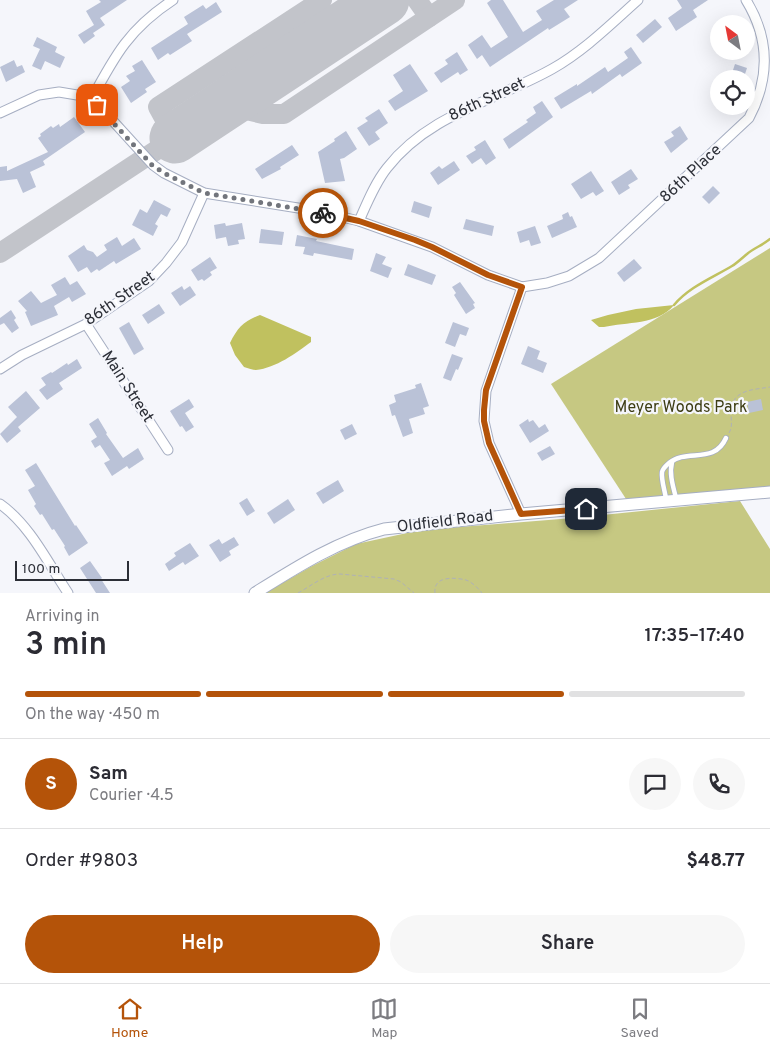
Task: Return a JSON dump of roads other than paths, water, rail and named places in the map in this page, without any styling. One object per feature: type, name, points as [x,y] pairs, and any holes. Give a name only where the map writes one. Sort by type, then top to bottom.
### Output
[{"type":"street","points":[[91,100],[110,63],[125,42],[144,21],[173,0]]},
{"type":"street","name":"86th Street","points":[[359,221],[387,168],[406,147],[423,133],[448,117],[542,75],[565,61],[638,0]]},
{"type":"street","name":"86th Place","points":[[522,287],[547,283],[569,276],[599,258],[749,118],[755,110],[762,92],[768,59],[761,30],[746,0]]},
{"type":"street","points":[[0,113],[34,97],[52,93],[77,95],[91,100],[111,118],[152,165],[204,193],[317,211],[359,221],[432,247],[488,275],[522,287],[486,390],[484,410],[484,421],[489,443],[521,514]]},
{"type":"street","name":"86th Street","points":[[1,367],[86,324],[132,294],[160,270],[182,242],[204,193]]},
{"type":"street","name":"Main Street","points":[[86,324],[168,450]]},
{"type":"street","name":"Oldfield Road","points":[[254,593],[327,551],[364,534],[412,525],[770,492]]},
{"type":"street","points":[[0,504],[14,515],[26,529],[68,593]]},
{"type":"lane","points":[[671,500],[662,472],[665,467],[672,460],[679,457],[697,456],[715,451],[723,445],[726,438]]},
{"type":"lane","points":[[671,500],[672,483],[670,468],[672,460]]},
{"type":"waterway","points":[[674,305],[694,288],[732,266],[770,239]]},
{"type":"park label","name":"Meyer Woods Park","points":[[681,408]]}]
